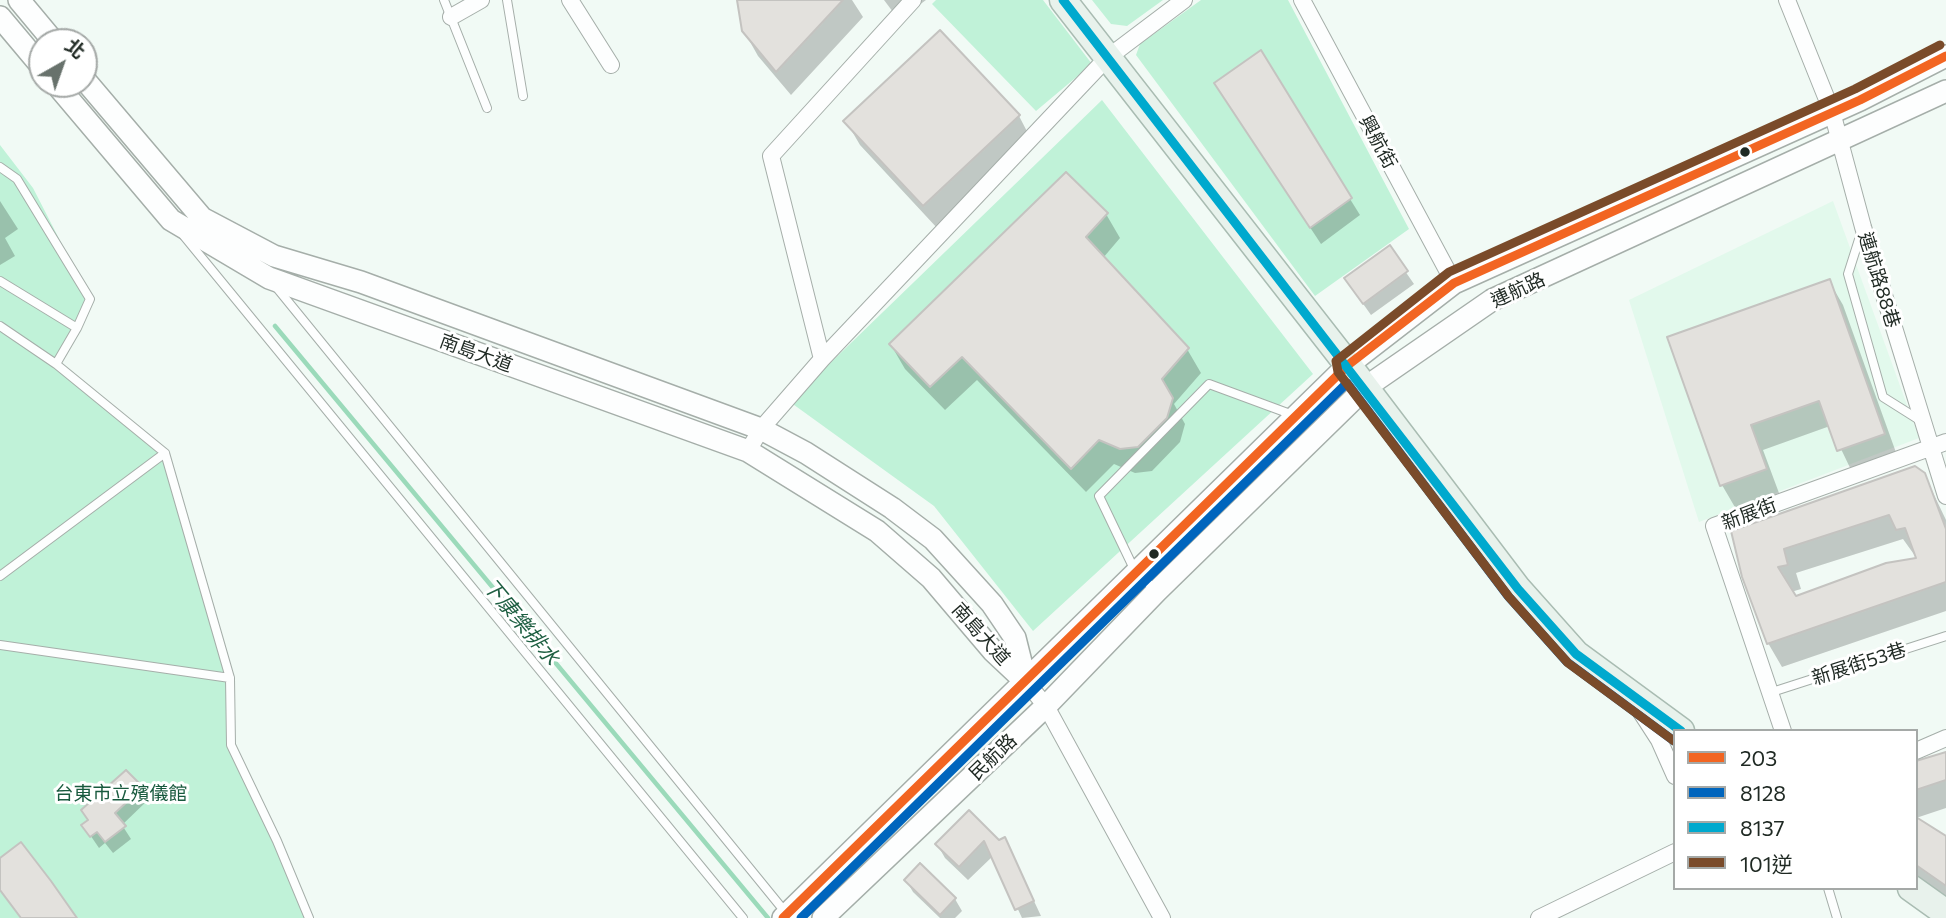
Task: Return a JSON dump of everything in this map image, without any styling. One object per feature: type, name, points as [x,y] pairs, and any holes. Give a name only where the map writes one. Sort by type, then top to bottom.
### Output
[{"type":"main road","points":[[1063,0],[1106,59],[1366,387],[1518,589],[1576,654],[1678,729]]},
{"type":"main road","points":[[1914,890],[1946,913]]},
{"type":"street","points":[[19,0],[42,28]]},
{"type":"street","points":[[450,17],[481,0]]},
{"type":"street","points":[[570,0],[611,65]]},
{"type":"street","points":[[822,359],[771,156],[913,0]]},
{"type":"street","points":[[748,451],[761,429],[822,359],[1106,59],[1184,0]]},
{"type":"street","name":"興航街","points":[[1301,0],[1454,283]]},
{"type":"street","name":"連航路88巷","points":[[1787,0],[1832,112],[1863,227],[1946,496]]},
{"type":"street","points":[[0,17],[28,50]]},
{"type":"street","name":"連航路","points":[[1135,571],[1348,365],[1454,283],[1832,112],[1946,55]]},
{"type":"street","name":"連航路","points":[[1157,591],[1366,387],[1492,300],[1946,91]]},
{"type":"street","name":"南島大道","points":[[98,95],[202,218],[274,256],[361,282],[761,429],[849,480],[933,539],[992,604],[1015,638],[1026,682]]},
{"type":"street","name":"南島大道","points":[[68,98],[171,220],[269,278],[748,451],[877,531],[930,579],[993,651],[1026,682]]},
{"type":"street","points":[[1622,208],[1633,236]]},
{"type":"street","name":"新展街","points":[[1782,729],[1772,692],[1713,526],[1946,442]]},
{"type":"street","name":"民航路","points":[[785,916],[1026,682],[1135,571]]},
{"type":"street","name":"民航路","points":[[823,918],[1046,706],[1157,591]]},
{"type":"street","points":[[1026,682],[1046,706],[1162,918]]},
{"type":"street","points":[[1630,695],[1659,740],[1673,772]]},
{"type":"street","points":[[1918,750],[1946,738]]},
{"type":"street","points":[[1539,918],[1673,853]]},
{"type":"lane","points":[[444,0],[487,108]]},
{"type":"lane","points":[[507,0],[523,96]]},
{"type":"lane","points":[[0,167],[17,179],[90,299],[77,328],[55,364]]},
{"type":"lane","points":[[171,220],[743,918]]},
{"type":"lane","points":[[1863,227],[1848,274],[1883,397],[1923,422]]},
{"type":"lane","points":[[269,278],[785,916]]},
{"type":"lane","points":[[0,281],[77,328]]},
{"type":"lane","points":[[0,326],[55,364],[165,453],[230,678],[231,746],[277,841],[309,918]]},
{"type":"lane","points":[[1157,591],[1135,571],[1099,496],[1209,384],[1296,416]]},
{"type":"lane","points":[[0,576],[165,453]]},
{"type":"lane","name":"新展街53巷","points":[[1772,692],[1946,636]]},
{"type":"lane","points":[[0,645],[230,678]]},
{"type":"lane","points":[[1829,890],[1837,918]]},
{"type":"shaded area","points":[[1833,201],[1919,438],[1699,522],[1629,300]]},
{"type":"green space","points":[[936,0],[1043,0],[1092,64],[1036,111],[932,4]]},
{"type":"green space","points":[[1092,0],[1163,0],[1127,26],[1111,24]]},
{"type":"green space","points":[[1201,0],[1288,0],[1409,229],[1315,296],[1136,55],[1140,44]]},
{"type":"green space","points":[[1102,100],[1313,374],[1033,631],[934,506],[790,402]]},
{"type":"green space","name":"台東市立殯儀館","points":[[0,145],[33,188],[90,299],[56,364],[165,453],[230,678],[231,746],[309,918],[0,918]]},
{"type":"building","points":[[737,0],[843,0],[776,72],[742,31]]},
{"type":"building","points":[[940,30],[1020,115],[923,206],[843,121]]},
{"type":"building","points":[[1261,50],[1352,198],[1310,228],[1214,83]]},
{"type":"building","points":[[1066,172],[1108,213],[1086,237],[1189,348],[1162,379],[1173,398],[1167,418],[1138,447],[1120,449],[1099,440],[1071,469],[962,357],[930,387],[889,344]]},
{"type":"building","points":[[1390,245],[1408,271],[1363,304],[1344,278]]},
{"type":"building","points":[[1830,279],[1885,434],[1837,451],[1819,401],[1751,425],[1767,469],[1720,486],[1667,337]]},
{"type":"building","points":[[1915,466],[1925,473],[1946,529],[1946,582],[1767,644],[1742,577],[1731,531]],"holes":[[[1889,515],[1896,530],[1905,528],[1916,558],[1886,563],[1796,596],[1778,567],[1788,565],[1784,549]]]},
{"type":"building","points":[[1946,752],[1946,780],[1918,789],[1918,760]]},
{"type":"building","points":[[126,770],[143,787],[115,813],[126,826],[105,842],[97,832],[90,837],[81,825],[88,820],[81,810]]},
{"type":"building","points":[[969,810],[999,840],[1005,837],[1034,901],[1015,910],[984,841],[959,867],[935,844]]},
{"type":"building","points":[[1918,818],[1946,836],[1946,886],[1918,866]]},
{"type":"building","points":[[21,842],[77,918],[21,918],[0,890],[0,858]]},
{"type":"building","points":[[920,863],[956,898],[940,915],[904,880]]},
{"type":"waterway","name":"下康樂排水","points":[[275,326],[768,918]]},
{"type":"transit line","name":"8137","points":[[1063,0],[1518,589],[1576,654],[1678,729]]},
{"type":"transit line","name":"101逆","points":[[1673,740],[1568,663],[1509,597],[1338,372],[1336,361],[1449,272],[1855,89],[1940,45]]},
{"type":"transit line","name":"203","points":[[783,918],[1348,365],[1454,283],[1860,100],[1946,56]]},
{"type":"transit line","name":"8128","points":[[801,918],[1347,383],[1508,596],[1567,662],[1673,740]]}]
